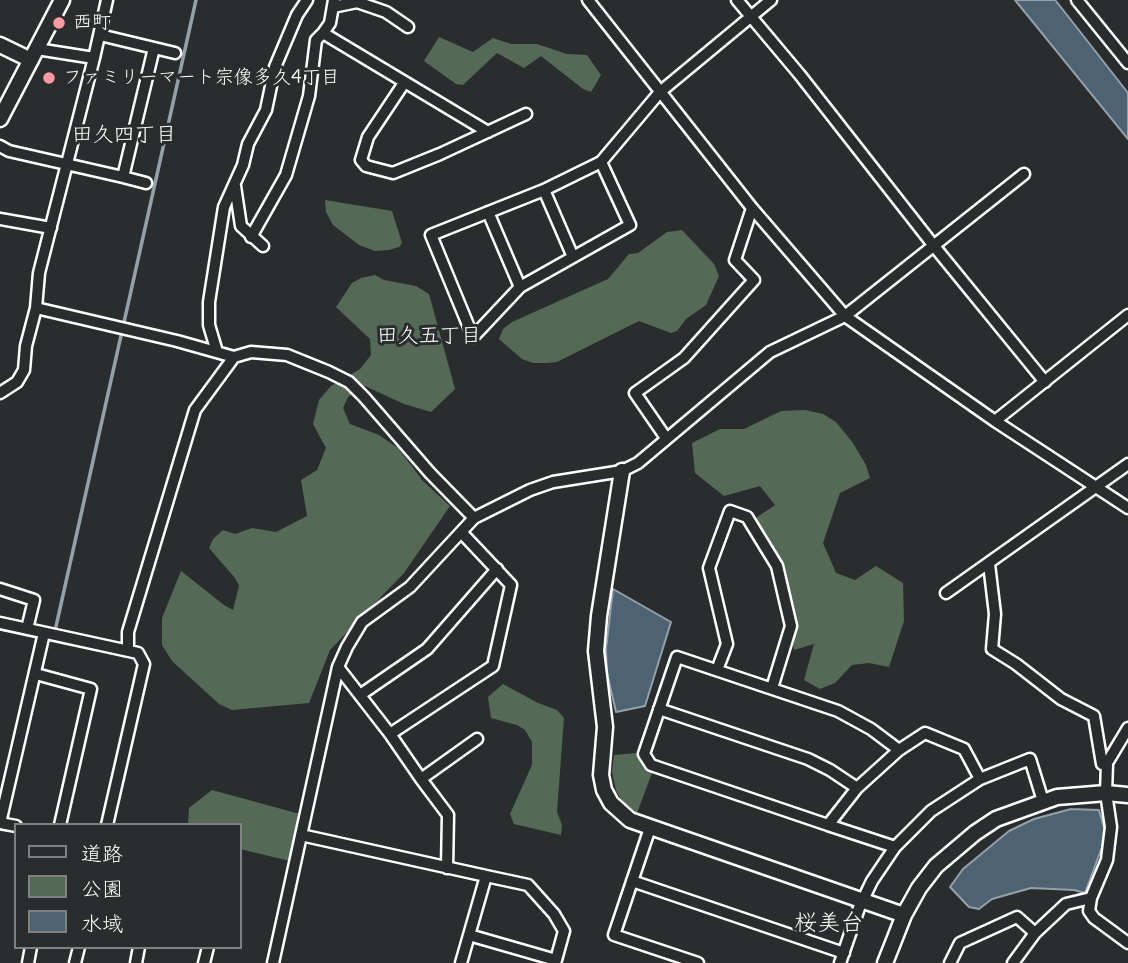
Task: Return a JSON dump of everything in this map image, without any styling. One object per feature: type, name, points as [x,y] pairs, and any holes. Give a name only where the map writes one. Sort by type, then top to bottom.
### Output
[{"type":"street","points":[[0,119],[62,0]]},
{"type":"street","points":[[0,393],[17,382],[24,370],[26,346],[36,308],[39,273],[107,0]]},
{"type":"street","points":[[217,352],[209,325],[209,302],[224,207],[243,165],[248,144],[266,110],[275,68],[297,15],[307,0]]},
{"type":"street","points":[[588,0],[752,208],[845,316],[995,421],[1128,508]]},
{"type":"street","points":[[737,0],[1045,382]]},
{"type":"street","points":[[601,162],[630,225],[520,287],[473,337],[431,235],[544,190],[601,162],[660,92],[771,0]]},
{"type":"street","points":[[1077,0],[1128,63]]},
{"type":"street","points":[[251,237],[286,175],[309,96],[316,40],[330,23],[333,3],[357,2],[386,12],[408,27]]},
{"type":"street","points":[[323,33],[488,132]]},
{"type":"street","points":[[100,35],[175,53]]},
{"type":"street","points":[[0,45],[34,55],[94,58]]},
{"type":"street","points":[[123,177],[154,48]]},
{"type":"street","points":[[404,83],[368,137],[361,160],[366,166],[393,173],[526,114]]},
{"type":"street","points":[[0,146],[9,151],[146,183]]},
{"type":"street","points":[[273,963],[338,667],[362,622],[410,587],[474,518],[530,490],[553,482],[622,471],[638,463],[770,352],[845,316],[1024,174]]},
{"type":"street","points":[[234,182],[242,226],[263,246]]},
{"type":"street","points":[[544,190],[573,257]]},
{"type":"street","points":[[666,438],[635,393],[684,358],[754,280],[735,260],[752,208]]},
{"type":"street","points":[[488,212],[520,287]]},
{"type":"street","points":[[0,219],[51,228]]},
{"type":"street","points":[[36,308],[234,357],[251,352],[287,355],[349,382],[474,518]]},
{"type":"street","points":[[995,421],[1128,315]]},
{"type":"street","points":[[128,650],[128,632],[195,410],[234,357]]},
{"type":"street","points":[[946,593],[1128,464]]},
{"type":"street","points":[[622,471],[596,651],[606,727],[601,775],[604,790],[615,808],[630,820],[650,828],[904,915]]},
{"type":"street","points":[[717,670],[727,644],[709,568],[730,511],[747,517],[776,566],[791,626],[772,688]]},
{"type":"street","points":[[390,734],[493,666],[512,585],[461,532]]},
{"type":"street","points":[[989,564],[995,614],[992,649],[1061,699],[1094,716],[1102,764],[1107,763]]},
{"type":"street","points":[[360,695],[427,649],[497,569]]},
{"type":"street","points":[[0,589],[34,600],[27,629]]},
{"type":"street","points":[[0,623],[128,650],[138,653],[144,664],[107,823]]},
{"type":"street","points":[[0,823],[44,633]]},
{"type":"street","points":[[895,847],[651,765],[644,754],[677,657],[838,711],[871,729],[900,750]]},
{"type":"street","points":[[338,667],[448,815],[447,867]]},
{"type":"street","points":[[36,674],[91,689],[60,823]]},
{"type":"street","points":[[659,709],[808,759],[857,788]]},
{"type":"street","points":[[1128,729],[1107,763],[1106,793],[1111,828],[1107,860],[1090,898],[1089,911],[1094,918],[1128,943]]},
{"type":"street","points":[[828,825],[857,788],[900,750],[925,733],[964,749],[980,779]]},
{"type":"street","points":[[421,779],[477,739]]},
{"type":"street","points":[[632,881],[842,958],[872,881],[895,847],[931,811],[980,779],[1030,759],[1043,801]]},
{"type":"street","points":[[885,963],[904,915],[919,888],[936,866],[957,847],[996,819],[1057,797],[1106,793],[1128,795]]},
{"type":"street","points":[[650,828],[614,935],[698,963]]},
{"type":"street","points":[[301,835],[528,885],[554,914],[564,931],[556,960],[469,935]]},
{"type":"street","points":[[461,963],[486,876]]},
{"type":"street","points":[[1013,963],[1035,933],[1066,904],[1090,898]]},
{"type":"street","points":[[950,963],[960,943],[1017,917],[1035,933]]},
{"type":"green space","points":[[439,37],[473,52],[493,38],[511,44],[537,44],[567,54],[587,55],[601,75],[591,92],[583,89],[541,56],[524,68],[497,53],[463,85],[456,84],[424,61]]},
{"type":"green space","points":[[325,200],[392,211],[402,243],[389,250],[375,251],[359,245],[333,225],[326,212]]},
{"type":"green space","points":[[682,230],[714,264],[719,276],[706,305],[686,319],[677,331],[671,333],[639,321],[557,362],[548,363],[533,363],[522,359],[499,339],[503,329],[512,322],[608,279],[629,254],[638,253],[667,232]]},
{"type":"green space","points":[[375,275],[384,280],[416,286],[429,294],[455,389],[431,412],[404,404],[365,386],[348,397],[343,408],[350,424],[379,435],[398,448],[423,481],[450,506],[404,573],[330,650],[309,703],[232,710],[219,704],[172,661],[162,645],[162,618],[181,571],[233,610],[239,586],[209,548],[213,539],[223,530],[235,534],[252,528],[276,532],[307,516],[301,480],[317,470],[326,448],[313,424],[319,400],[331,386],[360,369],[371,355],[370,339],[336,307],[352,283]]},
{"type":"green space","points":[[805,410],[823,414],[836,422],[853,443],[870,478],[840,493],[823,543],[836,573],[855,580],[876,566],[903,583],[904,621],[889,667],[869,663],[852,665],[835,683],[820,689],[804,680],[814,644],[794,650],[780,557],[756,518],[775,505],[760,486],[724,496],[695,473],[692,443],[720,429],[744,429],[781,411]]},
{"type":"green space","points":[[503,684],[557,710],[564,718],[557,812],[562,825],[561,835],[514,824],[510,814],[532,765],[532,742],[525,730],[517,725],[491,718],[488,697]]},
{"type":"green space","points":[[636,753],[644,767],[652,773],[637,813],[623,804],[612,772],[614,755]]},
{"type":"green space","points":[[212,790],[300,814],[290,861],[242,849],[242,823],[188,823],[189,808]]},
{"type":"water","points":[[1015,0],[1055,0],[1128,93],[1128,139]]},
{"type":"water","points":[[613,589],[671,622],[645,706],[616,712],[607,673],[606,649]]},
{"type":"water","points":[[1071,809],[1099,810],[1105,831],[1085,893],[1031,888],[992,899],[979,909],[969,907],[950,887],[963,869],[1009,831],[1034,819]]},
{"type":"waterway","points":[[55,631],[196,0]]},
{"type":"place","name":"西町","points":[[59,23]]},
{"type":"place","name":"ファミリーマート宗像多久4丁目","points":[[49,78]]},
{"type":"district","name":"田久四丁目","points":[[124,135]]},
{"type":"district","name":"田久五丁目","points":[[429,336]]},
{"type":"district","name":"桜美台","points":[[829,923]]}]
